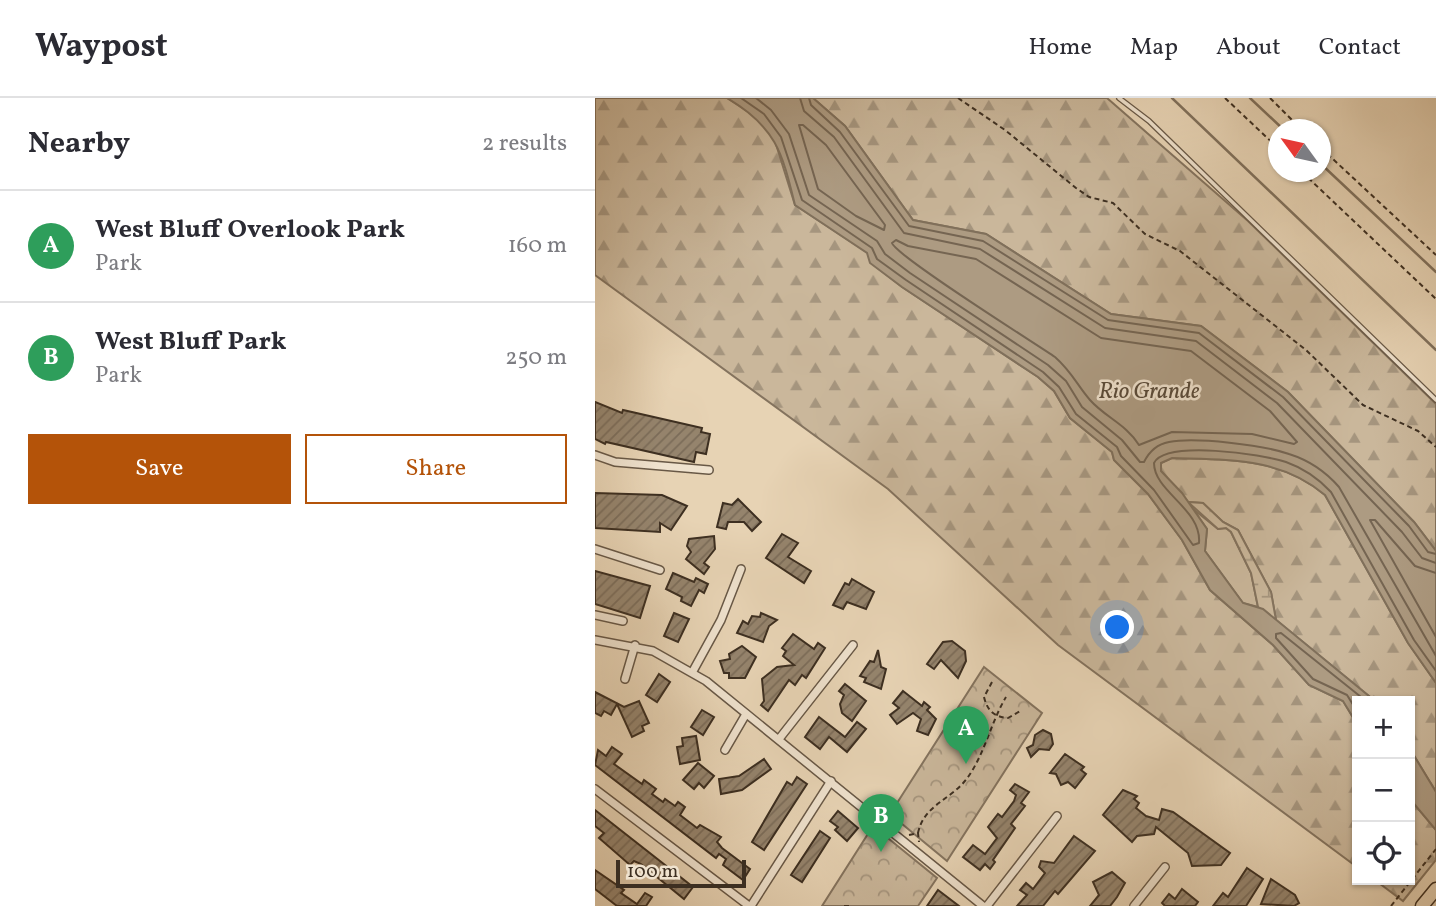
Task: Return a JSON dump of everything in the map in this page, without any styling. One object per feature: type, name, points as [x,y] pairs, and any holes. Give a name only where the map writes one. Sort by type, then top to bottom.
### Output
[{"type":"highway","points":[[1422,906],[1436,889]]},
{"type":"street","points":[[595,455],[615,461],[709,470]]},
{"type":"street","points":[[595,549],[660,570]]},
{"type":"street","points":[[692,671],[721,620],[741,569]]},
{"type":"street","points":[[595,615],[623,621]]},
{"type":"street","points":[[595,640],[635,645],[673,660],[692,671],[985,906],[1057,816]]},
{"type":"street","points":[[625,679],[635,645]]},
{"type":"street","points":[[779,739],[853,645]]},
{"type":"street","points":[[725,750],[747,714]]},
{"type":"street","points":[[595,789],[750,906],[831,781]]},
{"type":"street","points":[[1134,906],[1165,867]]},
{"type":"lane","points":[[1119,98],[1149,121],[1436,400]]},
{"type":"path","points":[[958,98],[1005,130],[1089,197],[1113,203],[1145,234],[1180,251],[1306,349],[1363,405],[1418,431],[1436,447]]},
{"type":"path","points":[[1225,98],[1268,139]]},
{"type":"path","points":[[1270,98],[1291,119]]},
{"type":"path","points":[[1331,157],[1436,255]]},
{"type":"path","points":[[1313,182],[1436,299]]},
{"type":"path","points":[[992,682],[984,697],[988,709],[997,716],[1008,718],[1022,710]]},
{"type":"path","points":[[919,842],[918,833],[924,815],[968,777],[1006,697]]},
{"type":"path","points":[[909,835],[918,833]]},
{"type":"path","points":[[1391,906],[1436,849]]},
{"type":"path","points":[[844,906],[850,906]]},
{"type":"green space","points":[[595,98],[727,98],[759,119],[775,141],[795,205],[868,253],[871,263],[902,287],[1038,377],[1054,391],[1070,418],[1112,452],[1114,460],[1148,494],[1182,540],[1210,590],[1273,645],[1309,685],[1343,701],[1352,716],[1352,863],[1058,645],[888,489],[595,275]]},
{"type":"green space","points":[[813,98],[1107,98],[1248,221],[1436,404],[1436,551],[1414,522],[1288,392],[1201,326],[1111,314],[986,234],[913,220],[845,126]]},
{"type":"green space","points":[[1172,458],[1253,463],[1290,473],[1325,495],[1408,643],[1436,683],[1436,792],[1415,757],[1415,696],[1369,696],[1276,620],[1271,592],[1238,530],[1223,522],[1203,503],[1188,502],[1161,471],[1161,463]]},
{"type":"green space","points":[[1188,502],[1203,503],[1223,522],[1238,530],[1271,592],[1276,620],[1258,607],[1251,573],[1231,532],[1226,528],[1218,529]]},
{"type":"green space","points":[[1193,509],[1218,529],[1226,528],[1231,532],[1251,573],[1258,607],[1243,603],[1205,551],[1207,529]]},
{"type":"green space","points":[[984,667],[1042,713],[947,861],[890,814]]},
{"type":"green space","points":[[1415,805],[1436,830],[1436,860],[1403,901],[1382,885],[1415,885]]},
{"type":"green space","points":[[873,826],[937,878],[918,906],[822,906]]},
{"type":"water","name":"Rio Grande","points":[[727,98],[813,98],[845,126],[913,220],[986,234],[1111,314],[1201,326],[1288,392],[1414,522],[1436,551],[1436,683],[1408,643],[1325,495],[1290,473],[1253,463],[1172,458],[1161,463],[1161,471],[1182,493],[1207,529],[1205,551],[1243,603],[1263,609],[1369,696],[1352,696],[1352,716],[1343,701],[1309,685],[1273,645],[1210,590],[1182,540],[1148,494],[1114,460],[1112,452],[1070,418],[1054,391],[1038,377],[902,287],[870,263],[867,253],[795,205],[775,142],[743,109]]},
{"type":"water","points":[[1415,757],[1436,792],[1436,830],[1415,805]]},
{"type":"building","points":[[595,402],[622,413],[623,410],[702,428],[701,432],[710,434],[706,454],[696,452],[694,462],[606,442],[605,444],[595,439]]},
{"type":"building","points":[[595,493],[662,495],[687,506],[671,530],[660,523],[660,532],[595,528]]},
{"type":"building","points":[[738,499],[761,522],[752,531],[744,522],[728,522],[726,529],[717,527],[723,503],[732,505]]},
{"type":"building","points":[[782,534],[798,543],[788,557],[811,571],[804,583],[766,558]]},
{"type":"building","points":[[714,536],[715,549],[704,563],[709,567],[704,574],[686,559],[691,552],[687,546],[689,539]]},
{"type":"building","points":[[595,571],[650,586],[640,618],[595,604]]},
{"type":"building","points":[[673,573],[694,582],[696,578],[708,584],[704,593],[699,590],[691,606],[681,601],[682,597],[666,589]]},
{"type":"building","points":[[852,579],[874,592],[866,609],[847,602],[843,609],[833,605],[845,583],[849,585]]},
{"type":"building","points":[[674,613],[689,619],[678,642],[664,636]]},
{"type":"building","points":[[761,613],[777,620],[769,626],[763,642],[737,633],[743,621],[748,624],[752,616],[760,617]]},
{"type":"building","points":[[793,634],[814,649],[818,643],[825,648],[806,678],[802,675],[795,685],[789,680],[768,711],[761,705],[764,701],[762,679],[777,667],[794,665],[783,656],[786,651],[782,648]]},
{"type":"building","points":[[952,641],[965,651],[966,661],[958,678],[941,660],[934,669],[927,664],[943,642]]},
{"type":"building","points":[[742,646],[756,657],[745,678],[729,678],[729,673],[724,673],[720,661],[730,659],[729,654]]},
{"type":"building","points":[[878,650],[881,667],[886,669],[881,689],[864,682],[866,678],[860,676],[870,661],[874,662]]},
{"type":"building","points":[[659,674],[670,682],[657,702],[646,695]]},
{"type":"building","points":[[845,684],[866,701],[852,721],[842,713],[840,704],[844,695],[839,691]]},
{"type":"building","points":[[903,691],[922,706],[924,702],[930,707],[927,710],[936,719],[928,735],[917,731],[921,719],[913,713],[897,724],[890,715],[899,708],[893,703]]},
{"type":"building","points":[[595,692],[624,707],[639,701],[649,723],[642,726],[644,731],[632,737],[617,704],[611,715],[604,711],[601,716],[595,713]]},
{"type":"building","points":[[702,710],[714,717],[703,735],[691,727]]},
{"type":"building","points":[[819,717],[845,737],[857,722],[866,729],[847,752],[829,737],[820,749],[805,737]]},
{"type":"building","points":[[1043,730],[1051,734],[1053,744],[1049,750],[1039,749],[1031,757],[1027,748],[1033,745],[1035,735]]},
{"type":"building","points":[[696,736],[700,760],[680,764],[677,747],[683,746],[682,738]]},
{"type":"building","points":[[612,747],[622,754],[614,764],[642,784],[644,780],[656,789],[652,794],[663,802],[665,799],[675,806],[678,802],[685,807],[680,815],[697,828],[700,825],[721,837],[717,842],[722,848],[750,869],[743,880],[723,865],[726,859],[719,854],[716,858],[595,765],[598,750],[606,756]]},
{"type":"building","points":[[1065,754],[1084,767],[1081,770],[1086,774],[1075,788],[1068,782],[1061,785],[1056,774],[1050,773]]},
{"type":"building","points":[[764,759],[771,769],[742,790],[721,794],[719,779],[739,776]]},
{"type":"building","points":[[698,763],[714,776],[704,788],[699,783],[694,789],[683,780]]},
{"type":"building","points":[[797,777],[807,784],[764,850],[752,842],[787,782],[792,785]]},
{"type":"building","points":[[1015,784],[1029,792],[1021,803],[1025,806],[1011,824],[1015,828],[993,860],[995,862],[990,869],[985,864],[980,870],[963,857],[973,845],[985,854],[997,838],[988,827],[998,814],[1002,817],[1014,801],[1016,795],[1010,790]]},
{"type":"building","points":[[1123,790],[1137,796],[1134,799],[1139,803],[1136,808],[1146,816],[1159,820],[1162,809],[1173,812],[1230,853],[1221,865],[1192,866],[1188,853],[1156,827],[1154,834],[1137,836],[1132,842],[1103,815]]},
{"type":"building","points":[[595,810],[693,887],[684,899],[641,864],[634,861],[630,865],[599,838],[604,833],[595,826]]},
{"type":"building","points":[[838,811],[858,828],[847,841],[835,830],[838,827],[830,821]]},
{"type":"building","points":[[820,831],[830,838],[802,882],[791,875]]},
{"type":"building","points":[[1074,836],[1095,851],[1058,894],[1055,891],[1043,906],[1017,906],[1027,895],[1020,890],[1026,883],[1033,889],[1045,873],[1039,867],[1041,861],[1054,863]]},
{"type":"building","points":[[1247,868],[1263,879],[1246,906],[1213,906],[1223,893],[1228,897]]},
{"type":"building","points":[[595,870],[624,890],[621,893],[637,904],[645,893],[652,897],[646,906],[617,906],[595,889]]},
{"type":"building","points":[[1112,872],[1125,883],[1117,897],[1110,906],[1090,906],[1099,895],[1093,882]]},
{"type":"building","points":[[1271,879],[1295,895],[1299,903],[1294,906],[1261,904]]},
{"type":"building","points":[[1182,889],[1198,902],[1195,906],[1165,906],[1162,903],[1169,894],[1175,899]]},
{"type":"building","points":[[938,890],[959,906],[927,906]]},
{"type":"waterway","points":[[1172,98],[1436,350]]},
{"type":"waterway","points":[[1250,98],[1272,119]]},
{"type":"waterway","points":[[1331,173],[1436,272]]},
{"type":"place","name":"West Bluff Overlook Park","points":[[966,764]]},
{"type":"place","name":"West Bluff Park","points":[[881,852]]}]
